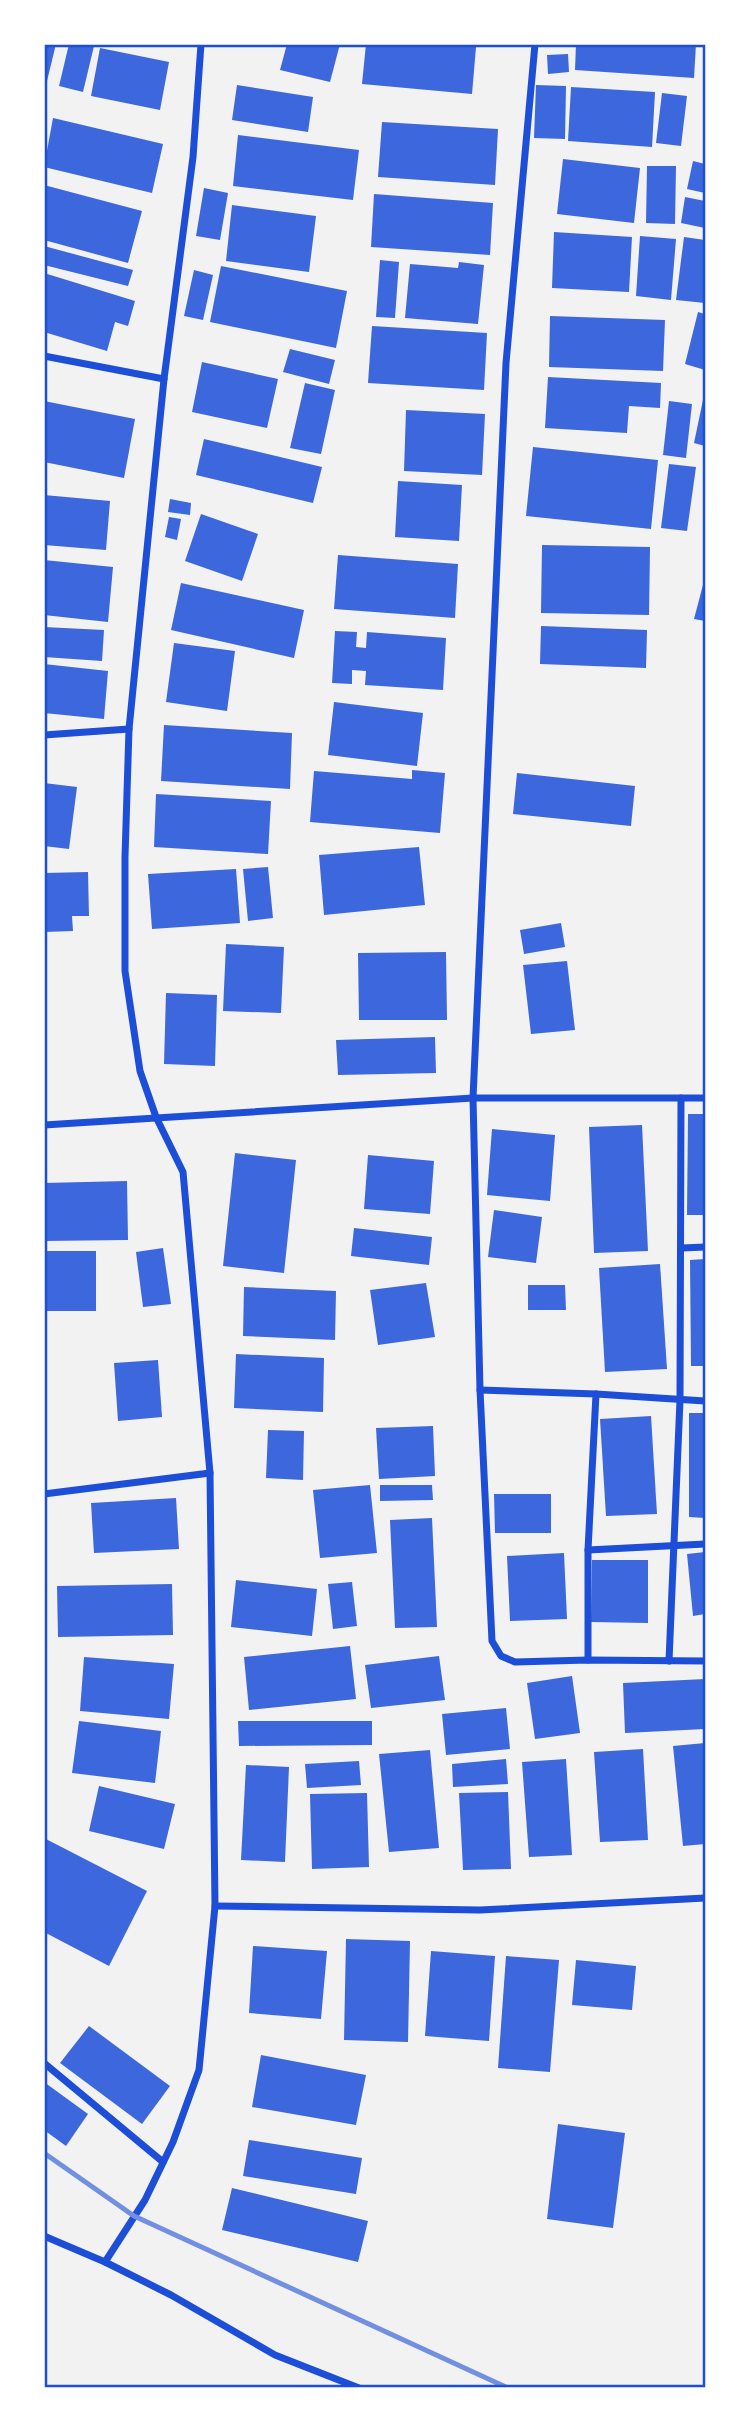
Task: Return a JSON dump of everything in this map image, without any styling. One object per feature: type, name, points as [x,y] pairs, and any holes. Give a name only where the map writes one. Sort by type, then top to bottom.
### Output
[{"type":"street","points":[[105,2262],[145,2200],[199,2070],[215,1906],[210,1473],[183,1171],[156,1116],[140,1070],[125,971],[129,729],[164,379],[193,157],[201,44]]},
{"type":"street","points":[[535,44],[506,363],[473,1098],[480,1391],[492,1641],[501,1656],[515,1662],[705,1661]]},
{"type":"street","points":[[44,356],[164,379]]},
{"type":"street","points":[[44,736],[129,729]]},
{"type":"street","points":[[44,1125],[473,1098],[705,1098]]},
{"type":"street","points":[[669,1661],[680,1400],[681,1098]]},
{"type":"street","points":[[682,1248],[705,1247]]},
{"type":"street","points":[[480,1391],[596,1394],[705,1401]]},
{"type":"street","points":[[588,1660],[588,1550],[596,1394]]},
{"type":"street","points":[[44,1494],[210,1473]]},
{"type":"street","points":[[588,1550],[705,1544]]},
{"type":"street","points":[[215,1906],[480,1910],[705,1898]]},
{"type":"street","points":[[44,2063],[163,2162]]},
{"type":"street","points":[[44,2236],[105,2262],[171,2295],[275,2355],[359,2388]]},
{"type":"building","points":[[44,44],[56,44],[46,85],[44,84]]},
{"type":"building","points":[[69,44],[94,46],[83,92],[59,86]]},
{"type":"building","points":[[287,44],[340,44],[330,82],[280,70]]},
{"type":"building","points":[[366,44],[476,47],[472,94],[362,84]]},
{"type":"building","points":[[576,44],[696,44],[694,78],[575,70]]},
{"type":"building","points":[[100,48],[169,62],[160,110],[91,96]]},
{"type":"building","points":[[568,54],[569,72],[548,74],[547,55]]},
{"type":"building","points":[[237,85],[313,97],[308,132],[232,120]]},
{"type":"building","points":[[536,85],[566,86],[565,139],[534,138]]},
{"type":"building","points":[[571,87],[655,92],[652,147],[568,141]]},
{"type":"building","points":[[662,93],[687,96],[681,146],[656,143]]},
{"type":"building","points":[[53,118],[163,144],[152,193],[44,167]]},
{"type":"building","points":[[382,122],[498,129],[495,185],[378,177]]},
{"type":"building","points":[[238,135],[359,150],[353,200],[233,186]]},
{"type":"building","points":[[563,159],[640,168],[634,223],[557,214]]},
{"type":"building","points":[[693,161],[705,164],[705,193],[687,189]]},
{"type":"building","points":[[647,166],[676,166],[675,224],[646,223]]},
{"type":"building","points":[[44,185],[142,211],[128,263],[44,240]]},
{"type":"building","points":[[204,188],[228,193],[220,240],[196,236]]},
{"type":"building","points":[[374,194],[493,203],[490,255],[371,247]]},
{"type":"building","points":[[685,197],[705,201],[705,228],[681,223]]},
{"type":"building","points":[[232,205],[316,216],[309,272],[226,261]]},
{"type":"building","points":[[554,232],[632,237],[629,292],[552,288]]},
{"type":"building","points":[[640,236],[676,239],[671,300],[636,296]]},
{"type":"building","points":[[684,237],[705,240],[705,303],[676,300]]},
{"type":"building","points":[[44,246],[133,270],[128,286],[44,265]]},
{"type":"building","points":[[380,260],[399,262],[395,318],[376,317]]},
{"type":"building","points":[[459,262],[484,265],[478,324],[405,318],[410,264],[458,268]]},
{"type":"building","points":[[221,266],[347,291],[336,348],[210,322]]},
{"type":"building","points":[[194,270],[213,275],[203,320],[184,316]]},
{"type":"building","points":[[44,273],[135,301],[128,326],[115,322],[107,351],[44,332]]},
{"type":"building","points":[[698,312],[705,314],[705,370],[685,364]]},
{"type":"building","points":[[550,316],[665,320],[663,371],[549,367]]},
{"type":"building","points":[[372,326],[487,333],[484,390],[368,383]]},
{"type":"building","points":[[290,349],[335,360],[329,384],[283,372]]},
{"type":"building","points":[[202,362],[278,379],[267,428],[192,412]]},
{"type":"building","points":[[548,377],[661,383],[660,408],[629,406],[627,433],[545,428]]},
{"type":"building","points":[[305,383],[335,390],[321,454],[290,448]]},
{"type":"building","points":[[705,395],[705,446],[694,443]]},
{"type":"building","points":[[44,401],[135,419],[124,478],[44,462]]},
{"type":"building","points":[[669,401],[692,404],[686,458],[663,455]]},
{"type":"building","points":[[406,410],[485,414],[482,475],[404,471]]},
{"type":"building","points":[[204,439],[322,467],[313,503],[196,475]]},
{"type":"building","points":[[533,447],[658,460],[651,529],[526,516]]},
{"type":"building","points":[[669,464],[696,467],[687,531],[661,528]]},
{"type":"building","points":[[398,481],[462,485],[459,541],[395,537]]},
{"type":"building","points":[[44,495],[110,501],[106,550],[44,545]]},
{"type":"building","points":[[170,499],[191,503],[190,515],[168,512]]},
{"type":"building","points":[[201,514],[258,534],[242,581],[185,561]]},
{"type":"building","points":[[169,517],[181,519],[177,540],[165,537]]},
{"type":"building","points":[[542,545],[650,547],[649,615],[541,613]]},
{"type":"building","points":[[338,555],[458,564],[455,618],[334,609]]},
{"type":"building","points":[[44,560],[113,567],[108,622],[44,615]]},
{"type":"building","points":[[705,581],[705,621],[694,619]]},
{"type":"building","points":[[181,583],[304,610],[294,658],[171,630]]},
{"type":"building","points":[[541,626],[647,630],[646,668],[540,664]]},
{"type":"building","points":[[44,627],[104,630],[102,661],[44,657]]},
{"type":"building","points":[[335,631],[357,632],[356,647],[366,648],[367,632],[446,638],[443,690],[365,685],[366,671],[352,670],[352,684],[332,683]]},
{"type":"building","points":[[174,643],[235,651],[227,711],[166,702]]},
{"type":"building","points":[[44,664],[108,671],[104,719],[44,713]]},
{"type":"building","points":[[334,702],[423,713],[417,766],[328,755]]},
{"type":"building","points":[[164,725],[292,733],[290,789],[161,781]]},
{"type":"building","points":[[412,770],[445,773],[440,833],[310,822],[314,771],[412,779]]},
{"type":"building","points":[[517,773],[635,786],[631,826],[513,814]]},
{"type":"building","points":[[44,783],[77,787],[69,849],[44,846]]},
{"type":"building","points":[[156,794],[271,801],[268,854],[154,847]]},
{"type":"building","points":[[419,847],[425,905],[324,915],[319,855]]},
{"type":"building","points":[[268,867],[273,918],[248,921],[243,869]]},
{"type":"building","points":[[236,869],[240,923],[152,929],[148,874]]},
{"type":"building","points":[[88,872],[89,916],[72,916],[73,931],[44,932],[44,873]]},
{"type":"building","points":[[561,923],[565,947],[524,954],[520,930]]},
{"type":"building","points":[[226,944],[284,947],[281,1013],[223,1011]]},
{"type":"building","points":[[446,952],[447,1020],[359,1020],[358,953]]},
{"type":"building","points":[[567,961],[575,1030],[531,1034],[523,965]]},
{"type":"building","points":[[166,993],[217,995],[215,1066],[164,1064]]},
{"type":"building","points":[[435,1037],[436,1073],[338,1075],[336,1040]]},
{"type":"building","points":[[688,1114],[705,1114],[705,1215],[687,1215]]},
{"type":"building","points":[[642,1125],[648,1251],[594,1253],[589,1127]]},
{"type":"building","points":[[492,1129],[555,1135],[550,1201],[487,1195]]},
{"type":"building","points":[[235,1153],[296,1160],[284,1273],[223,1266]]},
{"type":"building","points":[[368,1155],[434,1161],[430,1214],[364,1209]]},
{"type":"building","points":[[127,1181],[128,1240],[44,1241],[44,1183]]},
{"type":"building","points":[[494,1210],[542,1217],[536,1263],[488,1257]]},
{"type":"building","points":[[354,1228],[432,1237],[429,1265],[351,1256]]},
{"type":"building","points":[[163,1248],[171,1304],[143,1307],[136,1252]]},
{"type":"building","points":[[44,1251],[96,1251],[96,1311],[44,1311]]},
{"type":"building","points":[[705,1259],[705,1366],[691,1366],[690,1260]]},
{"type":"building","points":[[660,1264],[667,1369],[605,1372],[599,1268]]},
{"type":"building","points":[[426,1283],[435,1337],[378,1345],[370,1290]]},
{"type":"building","points":[[528,1285],[565,1285],[566,1310],[528,1310]]},
{"type":"building","points":[[244,1287],[336,1291],[335,1340],[243,1336]]},
{"type":"building","points":[[236,1354],[324,1358],[323,1412],[234,1408]]},
{"type":"building","points":[[158,1360],[162,1417],[118,1421],[114,1363]]},
{"type":"building","points":[[689,1413],[705,1413],[705,1518],[689,1517]]},
{"type":"building","points":[[651,1416],[657,1514],[606,1516],[600,1419]]},
{"type":"building","points":[[433,1426],[435,1476],[379,1479],[376,1428]]},
{"type":"building","points":[[268,1430],[304,1431],[303,1480],[266,1478]]},
{"type":"building","points":[[370,1485],[377,1553],[320,1558],[313,1490]]},
{"type":"building","points":[[380,1485],[432,1485],[433,1500],[380,1501]]},
{"type":"building","points":[[494,1494],[551,1494],[551,1533],[495,1533]]},
{"type":"building","points":[[176,1498],[179,1549],[94,1553],[91,1503]]},
{"type":"building","points":[[432,1518],[437,1627],[395,1628],[390,1520]]},
{"type":"building","points":[[705,1552],[705,1614],[693,1616],[687,1554]]},
{"type":"building","points":[[564,1553],[567,1619],[510,1621],[507,1556]]},
{"type":"building","points":[[592,1560],[648,1560],[648,1623],[591,1622]]},
{"type":"building","points":[[236,1580],[317,1589],[312,1636],[231,1627]]},
{"type":"building","points":[[352,1582],[357,1626],[333,1629],[328,1584]]},
{"type":"building","points":[[172,1584],[173,1635],[58,1637],[57,1586]]},
{"type":"building","points":[[350,1646],[356,1699],[249,1710],[244,1657]]},
{"type":"building","points":[[439,1656],[445,1700],[371,1708],[365,1665]]},
{"type":"building","points":[[84,1657],[174,1664],[169,1719],[80,1711]]},
{"type":"building","points":[[572,1676],[580,1733],[535,1739],[527,1683]]},
{"type":"building","points":[[705,1679],[705,1729],[625,1733],[623,1683]]},
{"type":"building","points":[[506,1708],[510,1749],[446,1755],[442,1714]]},
{"type":"building","points":[[79,1721],[161,1731],[155,1783],[72,1773]]},
{"type":"building","points":[[238,1721],[372,1721],[372,1745],[239,1746]]},
{"type":"building","points":[[705,1743],[705,1844],[683,1846],[673,1746]]},
{"type":"building","points":[[643,1749],[648,1840],[600,1842],[594,1752]]},
{"type":"building","points":[[430,1750],[439,1848],[389,1852],[379,1754]]},
{"type":"building","points":[[506,1759],[508,1784],[453,1787],[452,1764]]},
{"type":"building","points":[[566,1759],[572,1855],[529,1857],[522,1762]]},
{"type":"building","points":[[359,1761],[361,1785],[307,1788],[305,1764]]},
{"type":"building","points":[[246,1765],[289,1767],[285,1862],[241,1860]]},
{"type":"building","points":[[99,1786],[175,1804],[164,1849],[89,1831]]},
{"type":"building","points":[[508,1792],[511,1869],[463,1870],[459,1793]]},
{"type":"building","points":[[367,1793],[369,1867],[312,1869],[310,1794]]},
{"type":"building","points":[[44,1838],[147,1891],[109,1966],[44,1932]]},
{"type":"building","points":[[346,1939],[410,1941],[408,2042],[344,2040]]},
{"type":"building","points":[[253,1946],[327,1951],[321,2019],[249,2013]]},
{"type":"building","points":[[431,1951],[495,1956],[489,2041],[425,2036]]},
{"type":"building","points":[[506,1956],[559,1960],[550,2072],[498,2068]]},
{"type":"building","points":[[576,1960],[636,1966],[632,2010],[572,2005]]},
{"type":"building","points":[[89,2026],[170,2086],[142,2124],[60,2063]]},
{"type":"building","points":[[261,2055],[366,2075],[356,2125],[252,2107]]},
{"type":"building","points":[[44,2082],[88,2114],[66,2146],[44,2130]]},
{"type":"building","points":[[558,2124],[625,2133],[613,2228],[547,2219]]},
{"type":"building","points":[[249,2140],[362,2158],[356,2194],[243,2176]]},
{"type":"building","points":[[232,2188],[368,2221],[358,2262],[222,2230]]},
{"type":"railway","points":[[44,2153],[134,2216],[508,2388]]}]
